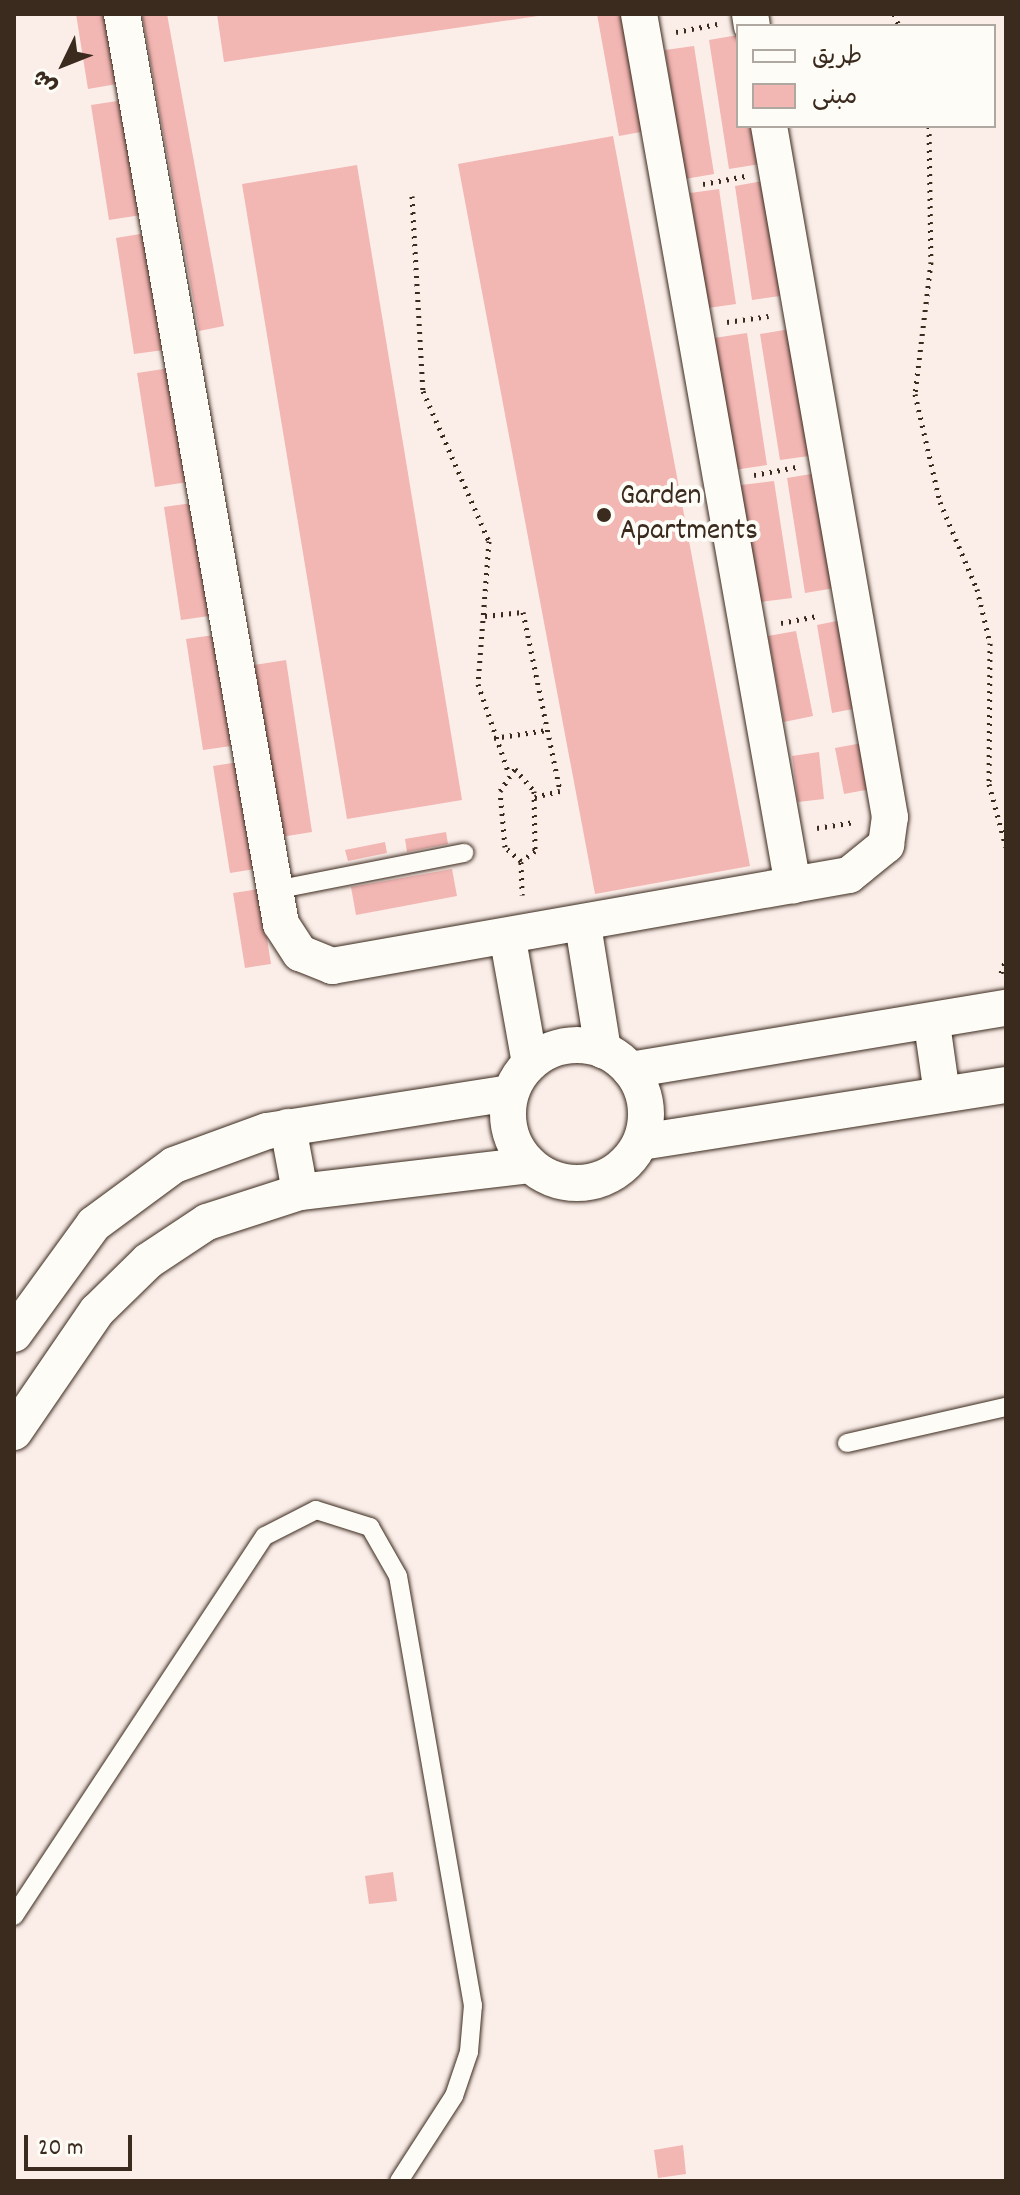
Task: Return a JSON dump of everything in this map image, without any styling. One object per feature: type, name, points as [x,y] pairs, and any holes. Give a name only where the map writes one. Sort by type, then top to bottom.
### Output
[{"type":"street","points":[[122,14],[275,890],[288,939],[315,962],[332,966],[508,940],[793,886],[864,870],[886,845],[890,817],[769,128]]},
{"type":"street","points":[[642,26],[793,886]]},
{"type":"street","points":[[583,925],[617,1060],[646,1105],[641,1142],[617,1172],[590,1182],[563,1182],[529,1165],[512,1139],[510,1093],[530,1063],[565,1046],[617,1060],[932,1024],[1006,1008]]},
{"type":"street","points":[[508,940],[530,1063]]},
{"type":"street","points":[[932,1024],[942,1094]]},
{"type":"street","points":[[641,1142],[1006,1085]]},
{"type":"street","points":[[19,1314],[61,1261],[132,1192],[219,1144],[288,1127],[510,1093]]},
{"type":"street","points":[[288,1127],[300,1192]]},
{"type":"street","points":[[14,1432],[97,1311],[148,1261],[207,1222],[300,1192],[529,1165]]},
{"type":"lane","points":[[275,890],[464,853]]},
{"type":"lane","points":[[847,1443],[1006,1407]]},
{"type":"lane","points":[[14,1916],[265,1536],[316,1510],[370,1527],[398,1576],[473,2005],[469,2052],[454,2096],[399,2181]]},
{"type":"path","points":[[642,26],[751,19]]},
{"type":"path","points":[[929,128],[931,262],[915,394],[940,502],[977,589],[990,643],[989,784],[1006,847]]},
{"type":"path","points":[[671,190],[777,170]]},
{"type":"path","points":[[412,196],[423,391],[483,522],[490,562],[478,684],[494,738],[508,771],[500,791],[505,847],[515,860],[535,851],[535,797],[528,777],[508,771]]},
{"type":"path","points":[[694,326],[801,311]]},
{"type":"path","points":[[722,481],[827,462]]},
{"type":"path","points":[[748,629],[853,609]]},
{"type":"path","points":[[485,616],[523,612],[560,791],[535,797]]},
{"type":"path","points":[[494,738],[547,730]]},
{"type":"path","points":[[785,833],[890,817]]},
{"type":"building","points":[[76,14],[106,14],[117,84],[88,89]]},
{"type":"building","points":[[142,14],[167,14],[224,326],[199,331]]},
{"type":"building","points":[[217,14],[538,14],[538,16],[224,62]]},
{"type":"building","points":[[597,14],[626,14],[646,131],[619,136]]},
{"type":"building","points":[[736,35],[736,128],[754,128],[760,164],[729,169],[709,40]]},
{"type":"building","points":[[694,46],[714,174],[685,179],[665,50]]},
{"type":"building","points":[[124,100],[141,215],[109,220],[91,105]]},
{"type":"building","name":"Garden Apartments","points":[[613,136],[750,866],[595,894],[458,164]]},
{"type":"building","points":[[357,165],[462,800],[347,819],[242,184]]},
{"type":"building","points":[[763,181],[780,296],[752,300],[735,186]]},
{"type":"building","points":[[719,189],[736,304],[708,308],[690,193]]},
{"type":"building","points":[[146,233],[164,350],[134,354],[116,238]]},
{"type":"building","points":[[790,329],[809,456],[780,460],[760,334]]},
{"type":"building","points":[[747,333],[767,465],[734,470],[714,338]]},
{"type":"building","points":[[170,368],[188,482],[155,487],[137,373]]},
{"type":"building","points":[[817,473],[835,588],[805,593],[787,478]]},
{"type":"building","points":[[774,481],[792,598],[759,602],[741,485]]},
{"type":"building","points":[[192,503],[209,616],[181,620],[164,507]]},
{"type":"building","points":[[842,620],[858,708],[832,713],[817,625]]},
{"type":"building","points":[[796,631],[813,716],[784,722],[768,636]]},
{"type":"building","points":[[214,635],[231,746],[203,750],[186,639]]},
{"type":"building","points":[[286,660],[312,832],[281,837],[254,665]]},
{"type":"building","points":[[862,743],[871,789],[844,794],[835,748]]},
{"type":"building","points":[[819,752],[824,799],[798,802],[792,756]]},
{"type":"building","points":[[239,762],[255,869],[230,873],[213,766]]},
{"type":"building","points":[[446,832],[448,844],[407,852],[405,839]]},
{"type":"building","points":[[385,842],[387,853],[348,861],[345,850]]},
{"type":"building","points":[[452,869],[457,896],[356,915],[351,887]]},
{"type":"building","points":[[259,889],[271,964],[245,968],[233,893]]},
{"type":"building","points":[[393,1872],[397,1901],[369,1904],[365,1876]]},
{"type":"building","points":[[683,2145],[686,2174],[658,2178],[654,2150]]},
{"type":"place","name":"Garden Apartments","points":[[604,515]]}]
